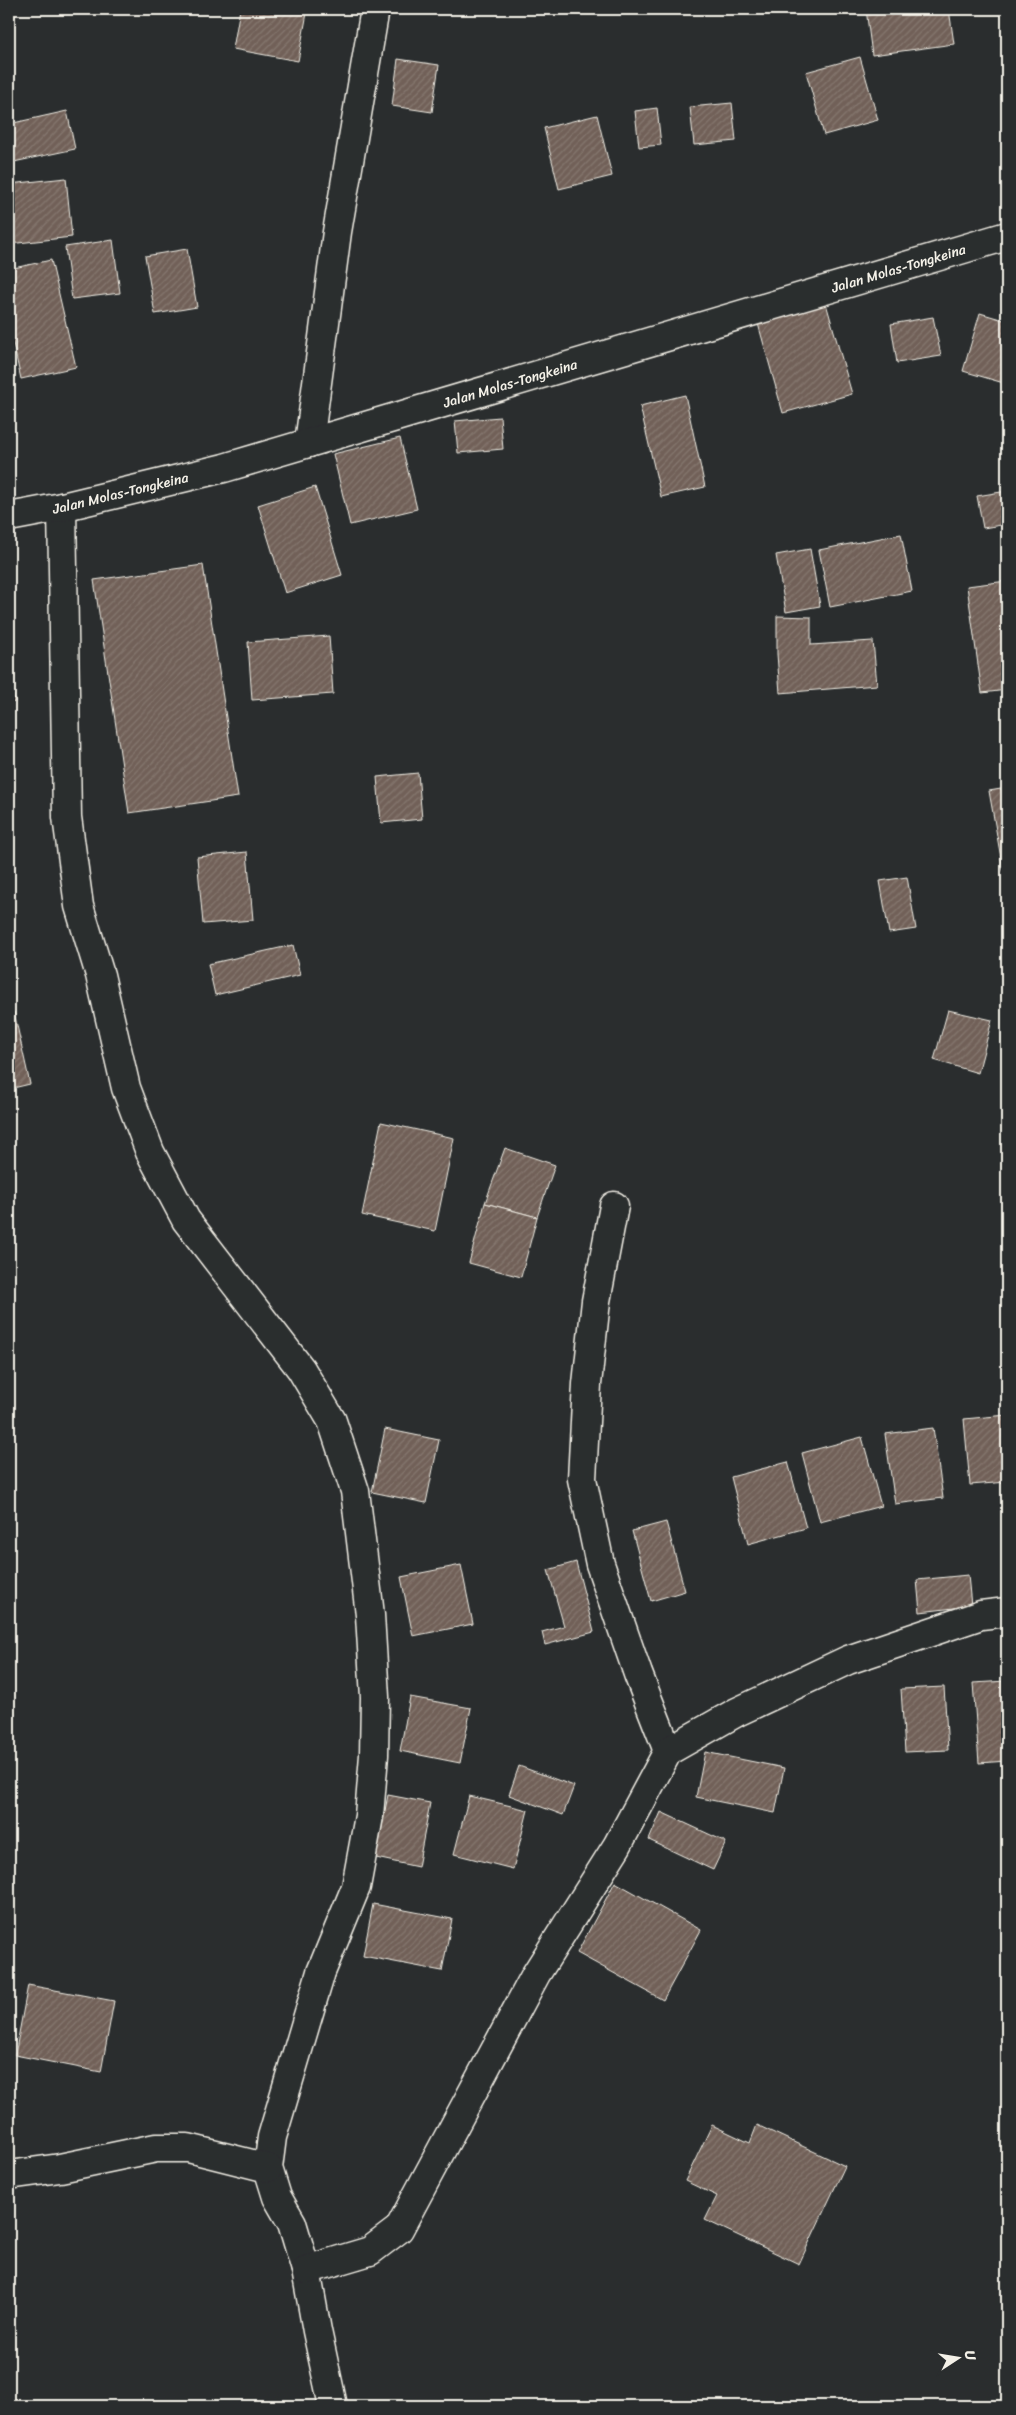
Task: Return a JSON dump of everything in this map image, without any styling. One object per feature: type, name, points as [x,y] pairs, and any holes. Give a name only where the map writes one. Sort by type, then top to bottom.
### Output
[{"type":"street","points":[[309,443],[337,232],[375,9]]},
{"type":"street","name":"Jalan Molas-Tongkeina","points":[[9,517],[62,507],[224,468],[1007,236]]},
{"type":"street","points":[[62,507],[67,817],[71,862],[79,906],[100,975],[126,1088],[150,1152],[186,1220],[301,1369],[332,1421],[355,1491],[370,1614],[374,1697],[374,1755],[369,1816],[356,1887],[321,1972],[272,2137],[268,2168],[277,2197],[292,2223],[306,2270],[333,2406]]},
{"type":"street","points":[[614,1206],[596,1301],[587,1384],[582,1479],[600,1564],[638,1674],[668,1751]]},
{"type":"street","points":[[306,2270],[370,2251],[399,2229],[536,1974],[617,1846],[668,1751],[737,1712],[848,1660],[981,1615],[1007,1612]]},
{"type":"street","points":[[9,2175],[60,2168],[156,2148],[188,2148],[268,2168]]},
{"type":"building","points":[[240,9],[281,9],[307,13],[298,61],[233,49]]},
{"type":"building","points":[[866,9],[949,9],[954,44],[872,55]]},
{"type":"building","points":[[860,57],[878,120],[824,135],[806,72]]},
{"type":"building","points":[[398,59],[439,65],[432,112],[392,106]]},
{"type":"building","points":[[732,103],[736,141],[694,145],[690,107]]},
{"type":"building","points":[[657,108],[661,145],[639,147],[635,111]]},
{"type":"building","points":[[67,111],[75,149],[9,163],[9,124]]},
{"type":"building","points":[[597,115],[612,176],[559,189],[544,128]]},
{"type":"building","points":[[66,178],[72,237],[9,244],[9,184]]},
{"type":"building","points":[[113,240],[120,293],[72,299],[65,247]]},
{"type":"building","points":[[187,249],[197,307],[155,314],[145,256]]},
{"type":"building","points":[[51,260],[76,367],[21,379],[9,325],[9,269]]},
{"type":"building","points":[[825,300],[852,394],[783,413],[757,320]]},
{"type":"building","points":[[980,313],[1007,321],[1007,384],[963,371]]},
{"type":"building","points":[[933,317],[941,356],[897,363],[891,324]]},
{"type":"building","points":[[685,395],[705,487],[661,497],[640,406]]},
{"type":"building","points":[[500,417],[503,449],[458,453],[455,421]]},
{"type":"building","points":[[400,438],[417,509],[350,525],[333,454]]},
{"type":"building","points":[[315,487],[342,575],[285,593],[258,505]]},
{"type":"building","points":[[1007,491],[1007,524],[983,528],[977,496]]},
{"type":"building","points":[[901,534],[912,591],[830,607],[819,550]]},
{"type":"building","points":[[810,549],[820,606],[786,612],[776,555]]},
{"type":"building","points":[[203,565],[238,797],[129,813],[94,580]]},
{"type":"building","points":[[1007,581],[1007,690],[982,693],[967,586]]},
{"type":"building","points":[[777,616],[811,617],[811,645],[873,641],[877,685],[780,693]]},
{"type":"building","points":[[329,636],[333,694],[252,700],[248,642]]},
{"type":"building","points":[[9,667],[15,702],[9,703]]},
{"type":"building","points":[[418,773],[422,819],[381,823],[377,777]]},
{"type":"building","points":[[1007,788],[1007,874],[1004,875],[989,791]]},
{"type":"building","points":[[247,852],[253,920],[203,924],[197,857]]},
{"type":"building","points":[[907,877],[916,929],[889,933],[880,881]]},
{"type":"building","points":[[293,945],[300,975],[215,995],[208,964]]},
{"type":"building","points":[[948,1010],[992,1020],[978,1073],[934,1060]]},
{"type":"building","points":[[14,1012],[30,1084],[9,1089],[9,1013]]},
{"type":"building","points":[[381,1122],[454,1138],[435,1231],[362,1215]]},
{"type":"building","points":[[505,1148],[555,1165],[537,1217],[485,1203]]},
{"type":"building","points":[[485,1203],[537,1217],[521,1277],[469,1263]]},
{"type":"building","points":[[1007,1415],[1007,1482],[970,1485],[964,1419]]},
{"type":"building","points":[[9,1423],[13,1424],[9,1458]]},
{"type":"building","points":[[933,1428],[943,1498],[895,1504],[885,1434]]},
{"type":"building","points":[[385,1429],[439,1440],[426,1503],[372,1492]]},
{"type":"building","points":[[862,1437],[881,1506],[820,1522],[802,1453]]},
{"type":"building","points":[[788,1462],[806,1528],[748,1544],[731,1477]]},
{"type":"building","points":[[666,1522],[685,1591],[651,1601],[632,1531]]},
{"type":"building","points":[[576,1562],[594,1632],[545,1645],[542,1632],[564,1626],[548,1570]]},
{"type":"building","points":[[461,1565],[473,1624],[413,1636],[401,1577]]},
{"type":"building","points":[[968,1575],[971,1606],[920,1612],[917,1580]]},
{"type":"building","points":[[1007,1681],[1007,1761],[979,1763],[973,1683]]},
{"type":"building","points":[[944,1687],[948,1750],[905,1752],[901,1689]]},
{"type":"building","points":[[410,1697],[471,1708],[460,1763],[400,1751]]},
{"type":"building","points":[[705,1752],[784,1768],[775,1813],[696,1797]]},
{"type":"building","points":[[519,1766],[574,1786],[563,1815],[509,1795]]},
{"type":"building","points":[[388,1795],[430,1803],[418,1867],[376,1858]]},
{"type":"building","points":[[469,1796],[528,1810],[513,1869],[454,1854]]},
{"type":"building","points":[[661,1812],[726,1842],[713,1870],[649,1840]]},
{"type":"building","points":[[615,1882],[701,1930],[663,2000],[577,1953]]},
{"type":"building","points":[[373,1904],[452,1919],[442,1971],[363,1956]]},
{"type":"building","points":[[28,1985],[114,2001],[101,2072],[15,2055]]},
{"type":"building","points":[[712,2125],[750,2143],[757,2125],[845,2166],[799,2264],[705,2220],[717,2196],[685,2181]]}]
